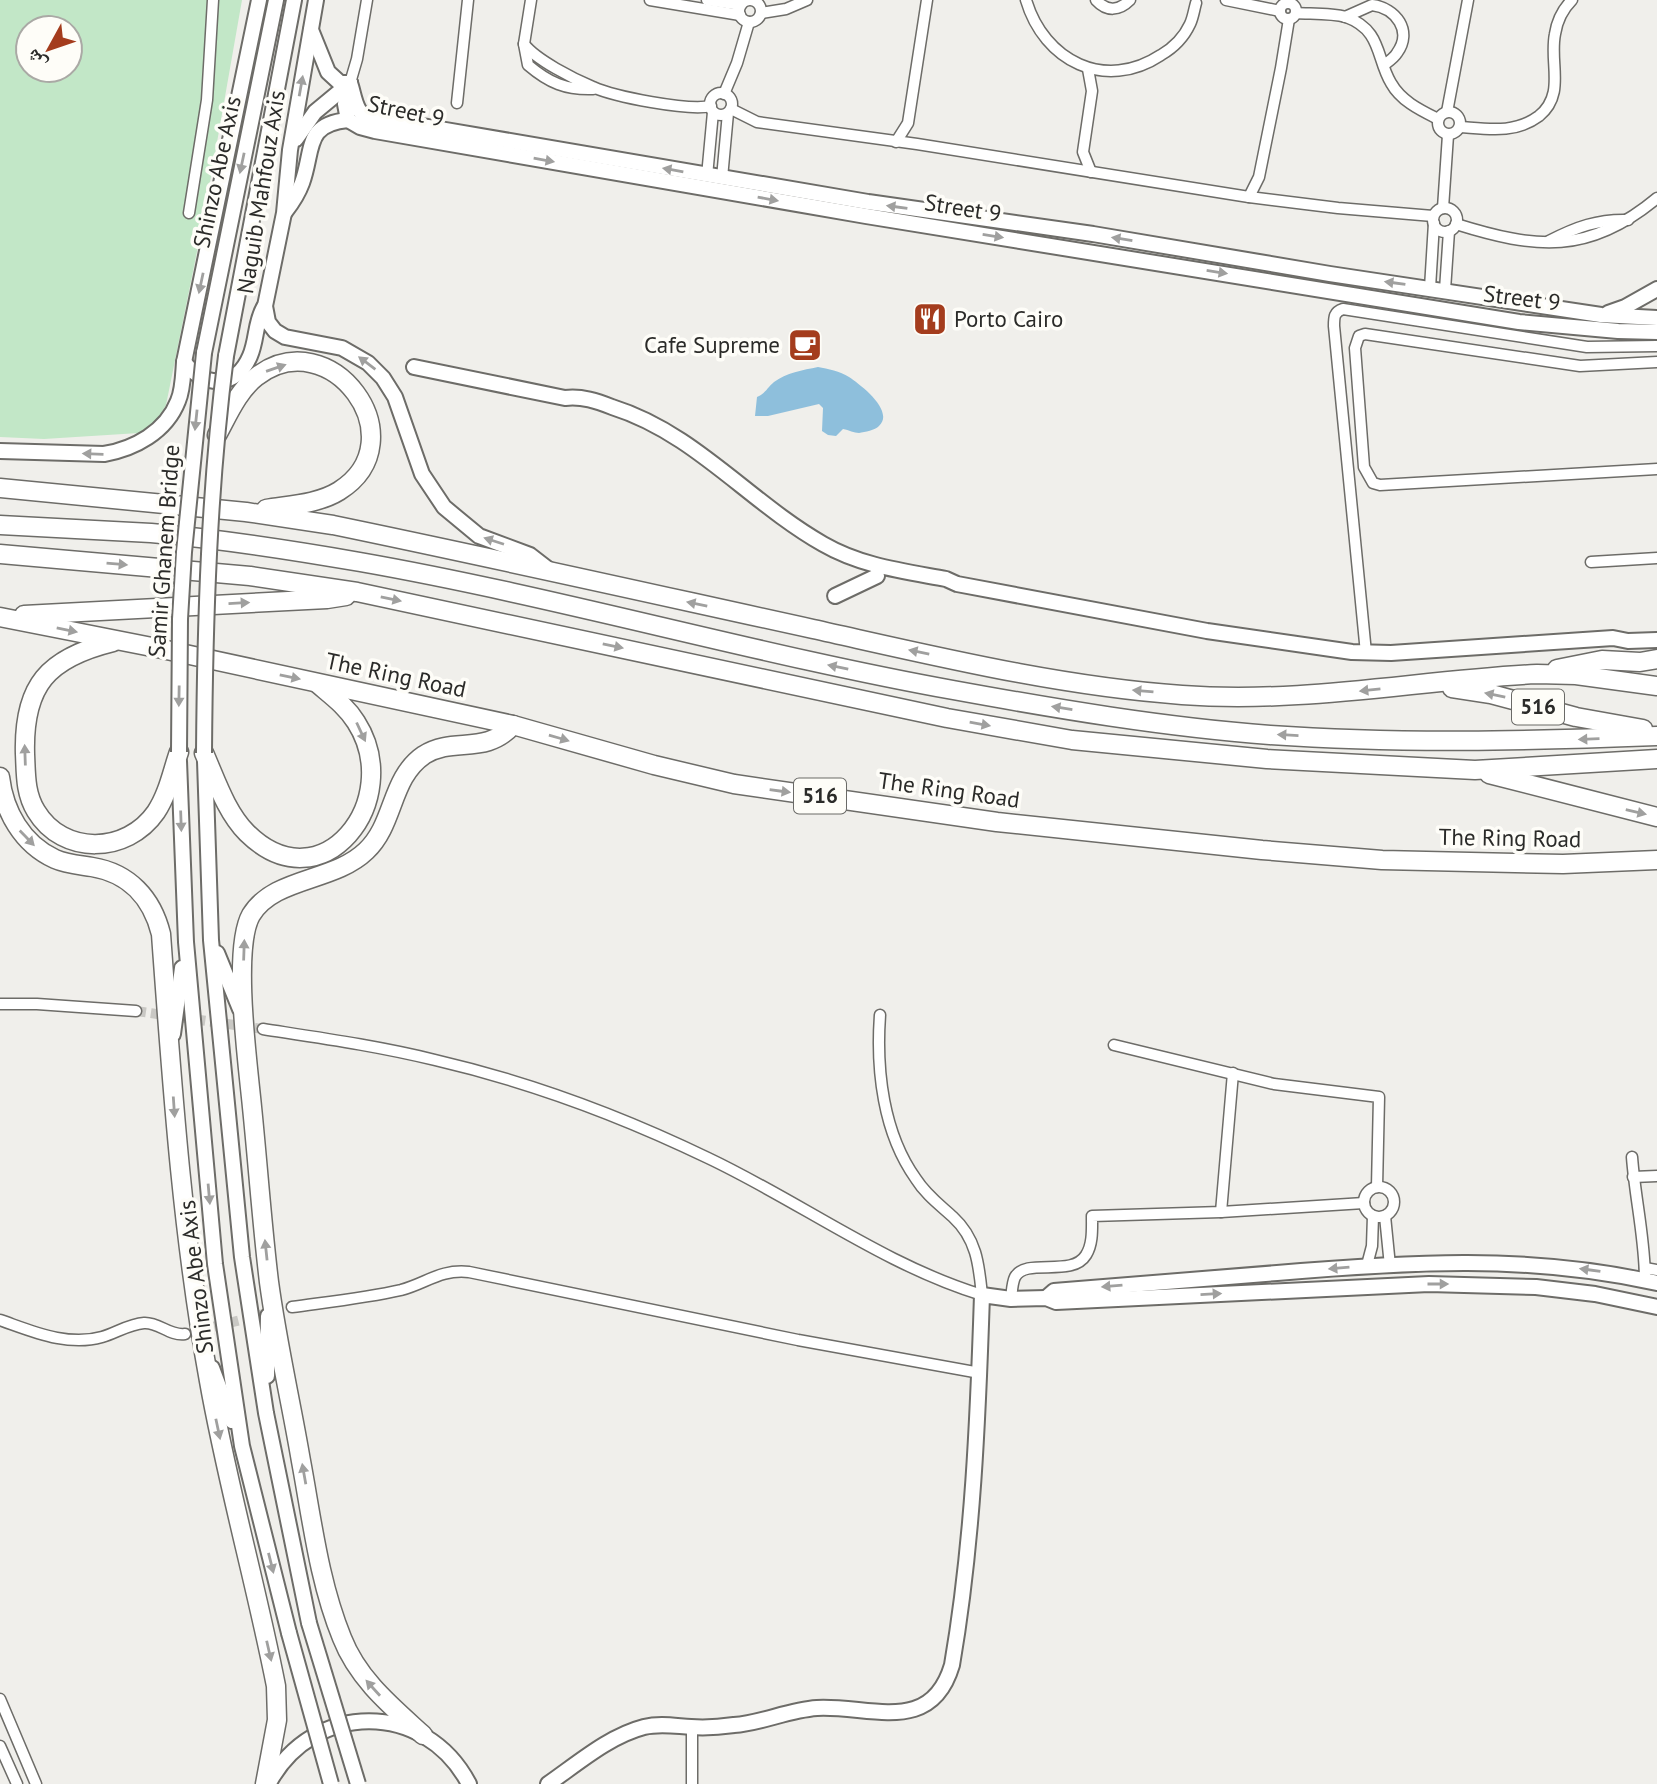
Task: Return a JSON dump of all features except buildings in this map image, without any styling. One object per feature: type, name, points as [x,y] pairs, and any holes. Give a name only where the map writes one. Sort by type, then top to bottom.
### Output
[{"type":"highway","points":[[217,435],[240,394],[255,378],[285,364],[306,363],[337,374],[353,389],[364,407],[370,428],[369,448],[362,468],[349,484],[331,495],[312,501],[246,512]]},
{"type":"highway","name":"516","points":[[0,488],[246,512],[333,524],[935,656],[1115,689],[1276,698],[1537,674],[1576,675],[1657,686]]},
{"type":"highway","name":"516","points":[[0,525],[154,534],[259,546],[362,562],[954,691],[1164,723],[1268,734],[1370,739],[1512,741],[1657,734]]},
{"type":"highway","points":[[0,554],[250,576],[357,592],[947,718],[1072,740],[1268,760],[1475,770],[1657,759]]},
{"type":"highway","points":[[0,616],[327,599],[357,592]]},
{"type":"highway","name":"The Ring Road","points":[[0,616],[513,725],[654,765],[734,784],[997,822],[1130,838],[1382,860],[1563,864],[1657,860]]},
{"type":"highway","points":[[120,641],[73,654],[54,667],[39,684],[29,705],[24,727],[26,784],[36,811],[49,827],[65,838],[93,845],[113,843],[131,836],[157,810],[179,752]]},
{"type":"highway","points":[[1537,674],[1592,661],[1640,662],[1657,659]]},
{"type":"highway","points":[[204,753],[237,821],[255,840],[277,853],[300,857],[333,848],[358,825],[369,793],[370,761],[361,731],[343,705],[316,683]]},
{"type":"highway","name":"516","points":[[1418,685],[1490,694],[1576,717],[1657,734]]},
{"type":"highway","points":[[422,1735],[378,1693],[347,1650],[320,1565],[269,1284],[243,1016],[243,942],[246,927],[259,905],[279,891],[332,872],[365,852],[382,832],[401,779],[421,757],[438,748],[488,743],[502,736],[513,725]]},
{"type":"highway","points":[[1475,770],[1657,817]]},
{"type":"highway","points":[[0,777],[9,812],[28,840],[56,860],[108,870],[133,884],[152,906],[161,934],[185,1227],[217,1425],[276,1686],[277,1720],[267,1784]]},
{"type":"street","points":[[189,213],[207,100],[213,0]]},
{"type":"street","name":"Naguib Mahfouz Axis","points":[[0,451],[104,454],[135,446],[153,434],[175,409],[180,399],[184,362],[259,0]]},
{"type":"street","name":"Shinzo Abe Axis","points":[[204,353],[276,0]]},
{"type":"street","name":"Shinzo Abe Axis","points":[[226,356],[294,0]]},
{"type":"street","name":"Naguib Mahfouz Axis","points":[[316,0],[290,150],[284,213],[265,306],[268,322],[279,335],[342,348],[376,370],[395,397],[422,474],[444,507],[479,536],[530,555],[554,572]]},
{"type":"street","points":[[290,150],[310,118],[350,83],[367,0]]},
{"type":"street","points":[[457,103],[468,0]]},
{"type":"street","points":[[531,0],[524,44],[528,65],[562,87],[575,90],[595,89],[678,107],[712,109],[718,115],[730,111],[757,122],[917,144],[1249,197],[1434,220]]},
{"type":"street","points":[[650,0],[759,5],[761,13],[757,20],[749,22]]},
{"type":"street","points":[[707,0],[746,5]]},
{"type":"street","points":[[761,13],[786,9],[807,0]]},
{"type":"street","points":[[896,142],[908,123],[927,0]]},
{"type":"street","points":[[1026,0],[1030,15],[1049,44],[1062,55],[1088,69],[1106,71],[1136,69],[1168,51],[1181,39],[1191,23],[1196,1]]},
{"type":"street","points":[[1097,0],[1105,8],[1113,9],[1121,8],[1130,0]]},
{"type":"street","points":[[1226,0],[1293,5],[1259,177],[1249,197]]},
{"type":"street","points":[[1460,127],[1448,135],[1439,129],[1468,0]]},
{"type":"street","points":[[1460,127],[1500,131],[1521,126],[1546,110],[1556,86],[1555,33],[1565,8],[1572,0]]},
{"type":"street","points":[[714,177],[713,98],[724,94],[737,63],[749,22],[746,5]]},
{"type":"street","points":[[1292,16],[1345,17],[1372,5],[1391,10],[1402,26],[1402,40],[1397,53],[1384,65]]},
{"type":"street","points":[[1345,17],[1377,43],[1392,84],[1402,97],[1415,107],[1443,115],[1455,114],[1459,117],[1460,127]]},
{"type":"street","points":[[311,30],[331,76],[340,83],[350,83]]},
{"type":"street","points":[[524,44],[534,54],[595,89]]},
{"type":"street","points":[[1088,69],[1092,91],[1083,152],[1091,172]]},
{"type":"street","points":[[1092,91],[1106,71]]},
{"type":"street","name":"Street 9","points":[[350,83],[345,104],[348,120],[375,131],[867,209],[1093,234],[1330,274],[1601,315],[1657,318]]},
{"type":"street","name":"Street 9","points":[[350,83],[360,112],[373,119],[714,177],[1089,251],[1519,322],[1657,332]]},
{"type":"street","points":[[714,177],[730,111],[731,100],[724,94]]},
{"type":"street","points":[[284,213],[296,197],[303,181],[315,135],[325,124],[348,120]]},
{"type":"street","points":[[908,123],[917,144]]},
{"type":"street","points":[[1430,288],[1434,220],[1443,208],[1448,135]]},
{"type":"street","points":[[1068,169],[1083,152]]},
{"type":"street","points":[[1259,177],[1265,199]]},
{"type":"street","points":[[1434,220],[1440,230],[1453,227],[1499,237],[1567,242],[1596,235],[1628,220],[1657,198]]},
{"type":"street","points":[[1443,208],[1456,214],[1446,290]]},
{"type":"street","points":[[1089,251],[1093,234]]},
{"type":"street","points":[[1328,290],[1330,274]]},
{"type":"street","points":[[1601,315],[1625,307],[1657,289]]},
{"type":"street","points":[[1519,322],[1521,303]]},
{"type":"street","points":[[184,362],[192,372],[205,380],[219,382],[233,376],[250,356],[257,321],[265,306]]},
{"type":"street","points":[[1366,653],[1334,326],[1337,312],[1343,309],[1587,347],[1657,346]]},
{"type":"street","points":[[1657,362],[1580,366],[1365,334],[1359,336],[1355,348],[1364,467],[1367,477],[1373,483],[1657,469]]},
{"type":"street","name":"Samir Ghanem Bridge","points":[[179,752],[183,579],[204,353]]},
{"type":"street","name":"Samir Ghanem Bridge","points":[[204,753],[207,567],[226,356]]},
{"type":"street","points":[[414,367],[565,398],[588,399],[669,441],[817,550],[840,562],[877,576],[938,586],[957,584]]},
{"type":"street","points":[[623,415],[670,431],[801,530],[834,550],[870,564],[946,579],[957,584],[1207,631],[1366,653],[1657,633]]},
{"type":"street","points":[[1591,562],[1657,558]]},
{"type":"street","points":[[835,596],[877,576]]},
{"type":"street","points":[[1613,638],[1628,641],[1657,640]]},
{"type":"street","name":"Shinzo Abe Axis","points":[[179,752],[186,942],[215,1264],[242,1446],[289,1633],[331,1784]]},
{"type":"street","name":"Shinzo Abe Axis","points":[[204,753],[211,940],[242,1257],[266,1413],[309,1623],[358,1784]]},
{"type":"street","points":[[211,940],[243,1016]]},
{"type":"street","points":[[170,1056],[186,942]]},
{"type":"street","points":[[0,1003],[136,1011]]},
{"type":"street","points":[[548,1784],[617,1738],[636,1730],[664,1725],[692,1727],[750,1723],[810,1709],[834,1708],[894,1713],[908,1711],[923,1706],[940,1691],[949,1674],[954,1655],[969,1530],[980,1373],[980,1267],[972,1240],[960,1223],[922,1187],[897,1144],[881,1084],[878,1045],[880,1015]]},
{"type":"street","points":[[263,1029],[434,1059],[511,1080],[593,1108],[722,1165],[911,1268],[982,1295],[1011,1299],[1046,1298],[1056,1302],[1391,1285],[1507,1285],[1566,1290],[1657,1307]]},
{"type":"street","points":[[1114,1045],[1282,1085],[1379,1097],[1377,1186]]},
{"type":"street","points":[[1221,1212],[1233,1073]]},
{"type":"street","points":[[1632,1157],[1649,1277]]},
{"type":"street","points":[[1633,1177],[1657,1176]]},
{"type":"street","points":[[1377,1186],[1389,1190],[1395,1200],[1394,1208],[1385,1216],[1373,1216],[1366,1210],[1364,1203],[1366,1194],[1377,1186]]},
{"type":"street","points":[[1011,1299],[1015,1278],[1021,1271],[1070,1266],[1083,1259],[1090,1246],[1092,1216],[1221,1212],[1364,1203]]},
{"type":"street","points":[[1367,1265],[1372,1246],[1373,1216]]},
{"type":"street","points":[[1385,1216],[1390,1266]]},
{"type":"street","points":[[1046,1298],[1054,1291],[1367,1265],[1518,1262],[1649,1277],[1657,1270]]},
{"type":"street","points":[[292,1307],[388,1293],[449,1271],[469,1272],[798,1340],[980,1373]]},
{"type":"street","points":[[266,1413],[269,1284]]},
{"type":"street","points":[[0,1320],[66,1339],[90,1339],[143,1323],[155,1325],[175,1335],[185,1334]]},
{"type":"street","points":[[203,1344],[242,1446]]},
{"type":"street","points":[[0,1699],[36,1784]]},
{"type":"street","points":[[267,1784],[294,1749],[313,1735],[356,1721],[394,1724],[422,1735],[442,1748],[469,1784]]},
{"type":"street","points":[[692,1727],[692,1784]]},
{"type":"street","points":[[0,1746],[17,1784]]},
{"type":"green space","points":[[0,0],[242,0],[203,222],[166,405],[153,427],[139,433],[44,439],[0,437]]},
{"type":"water","points":[[818,367],[845,375],[868,392],[883,413],[879,426],[861,433],[843,429],[836,436],[828,435],[822,431],[823,408],[819,404],[768,416],[755,416],[757,397],[774,382],[789,374]]},
{"type":"tunnel","points":[[136,1011],[263,1029]]},
{"type":"tunnel","points":[[185,1334],[292,1307]]},
{"type":"place","name":"Porto Cairo","points":[[930,319]]},
{"type":"place","name":"Cafe Supreme","points":[[805,345]]}]
